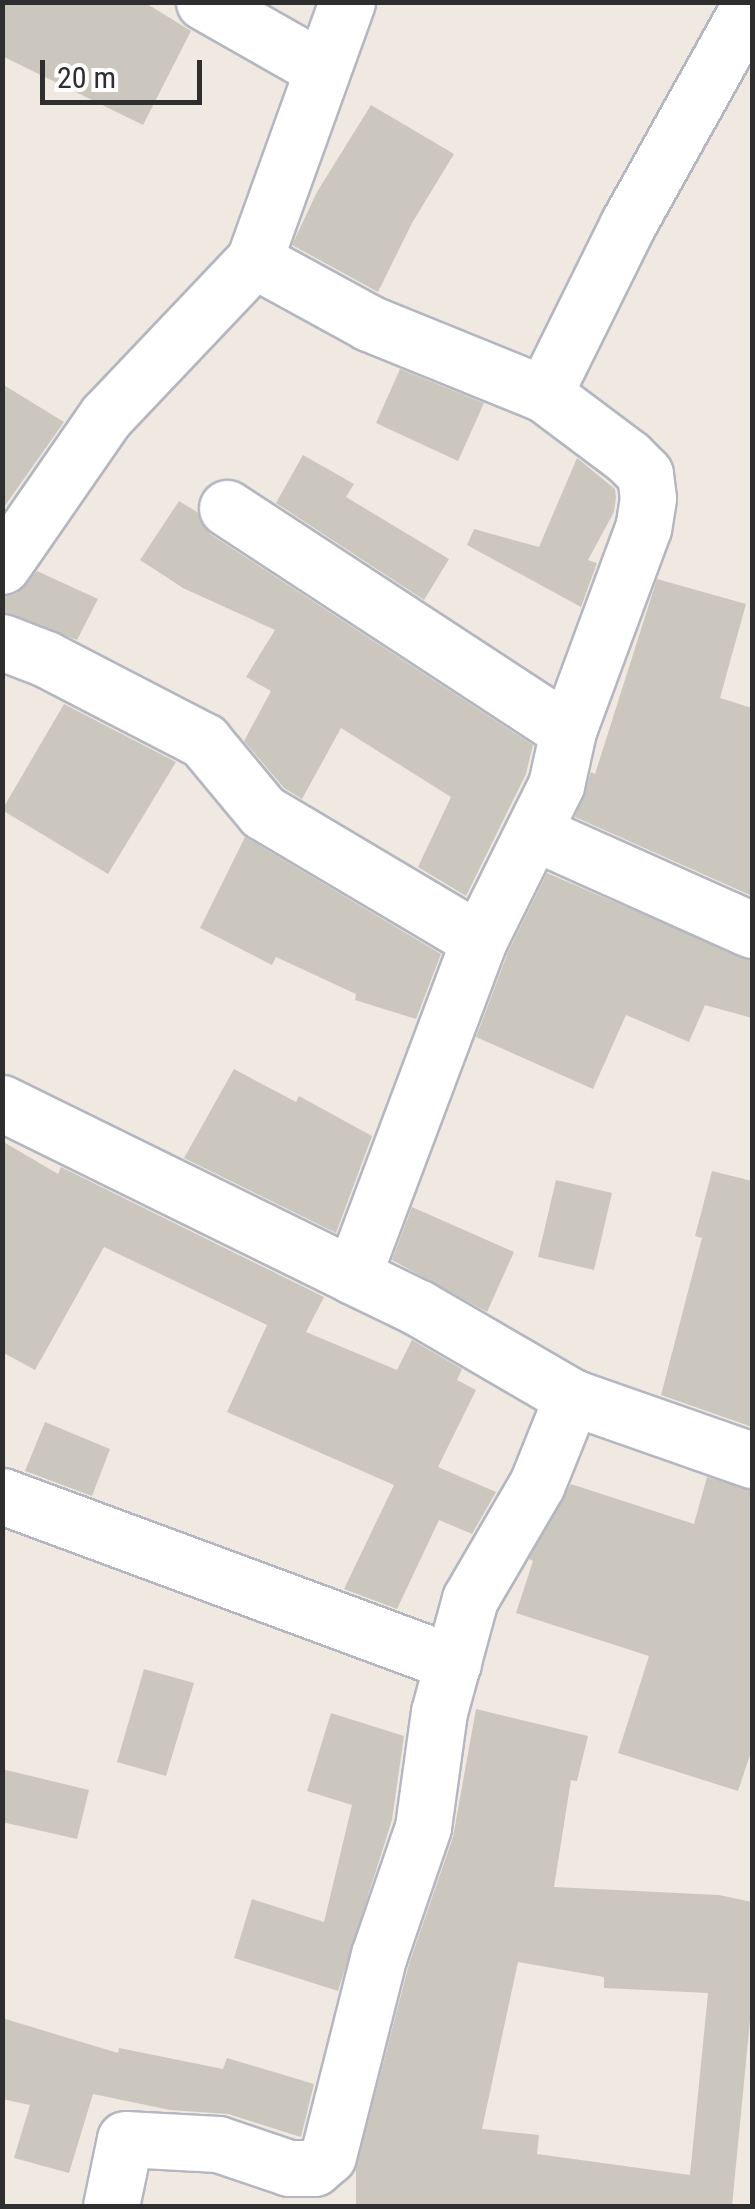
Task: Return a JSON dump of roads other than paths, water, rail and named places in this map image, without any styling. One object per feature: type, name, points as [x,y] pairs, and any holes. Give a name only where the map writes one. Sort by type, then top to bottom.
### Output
[{"type":"street","points":[[204,2],[320,68]]},
{"type":"street","points":[[2,566],[106,416],[254,260],[320,68],[347,2]]},
{"type":"street","points":[[544,394],[628,224],[747,6]]},
{"type":"street","points":[[254,260],[369,323],[544,394],[628,457],[644,474],[648,498],[644,528],[568,731],[556,785],[479,940],[353,1276]]},
{"type":"street","points":[[227,508],[568,731]]},
{"type":"street","points":[[2,642],[46,659],[204,742],[263,812],[479,940]]},
{"type":"street","points":[[533,832],[752,930]]},
{"type":"street","points":[[2,1104],[419,1308],[572,1398],[752,1460]]},
{"type":"street","points":[[111,2206],[125,2139],[218,2144],[289,2168],[314,2168],[328,2156],[380,1955],[423,1827],[439,1712],[470,1599],[537,1484],[572,1398]]},
{"type":"street","points":[[2,1496],[453,1662]]}]
